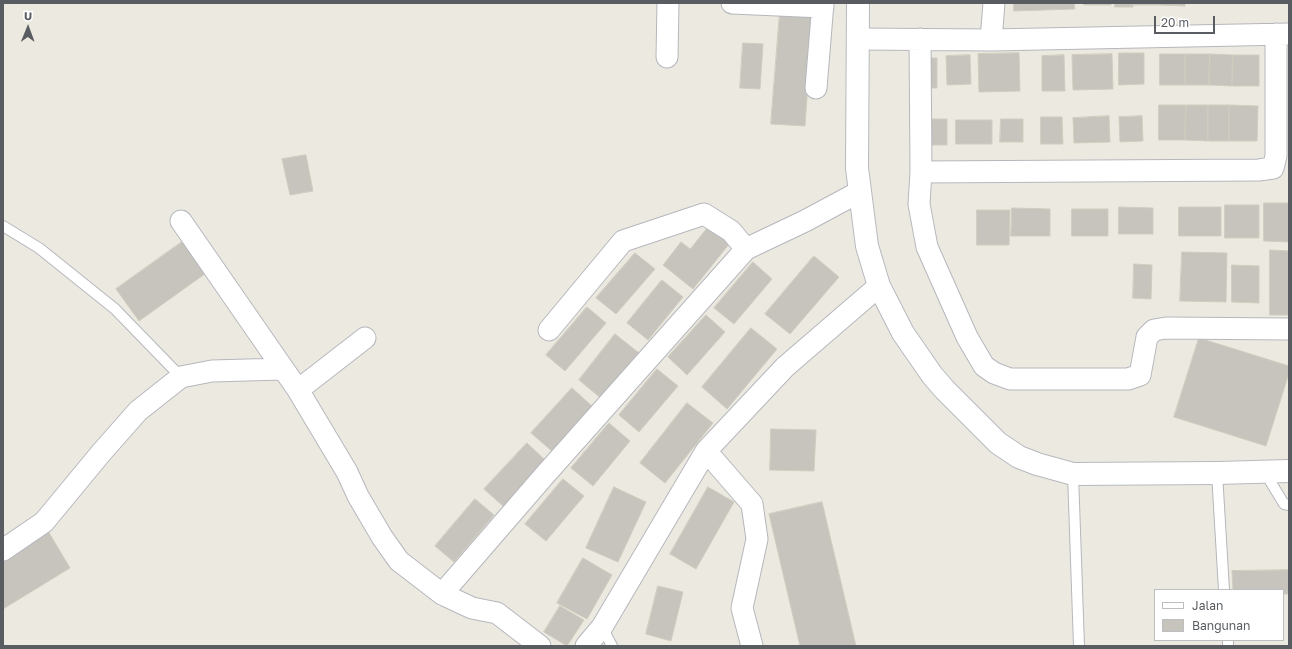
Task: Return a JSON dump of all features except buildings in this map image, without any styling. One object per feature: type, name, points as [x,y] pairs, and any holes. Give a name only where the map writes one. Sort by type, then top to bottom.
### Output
[{"type":"street","points":[[667,57],[668,3]]},
{"type":"street","points":[[732,3],[823,5],[816,88]]},
{"type":"street","points":[[858,3],[857,168],[867,246],[879,286],[903,333],[919,358],[945,390],[982,429],[998,443],[1019,457],[1037,464],[1073,474],[1289,471]]},
{"type":"street","points":[[991,40],[994,3]]},
{"type":"street","points":[[858,39],[991,40],[1283,34],[1276,156],[1273,168],[1259,170],[921,172]]},
{"type":"street","points":[[920,39],[921,172],[919,204],[927,247],[968,337],[984,366],[994,373],[1010,379],[1128,379],[1140,375],[1147,337],[1154,330],[1289,329]]},
{"type":"street","points":[[442,594],[544,476],[746,249],[805,221],[859,192]]},
{"type":"street","points":[[549,330],[623,242],[704,214],[732,231],[746,249]]},
{"type":"street","points":[[181,221],[298,390],[347,472],[358,496],[382,537],[399,561],[442,594],[472,608],[497,613],[540,646]]},
{"type":"street","points":[[586,646],[602,628],[706,451],[785,366],[879,286]]},
{"type":"street","points":[[298,390],[365,338]]},
{"type":"street","points":[[3,550],[44,522],[101,453],[138,412],[181,377],[212,371],[283,369]]},
{"type":"street","points":[[706,451],[752,504],[757,539],[742,608],[752,646]]},
{"type":"lane","points":[[3,226],[39,248],[115,309],[181,377]]},
{"type":"lane","points":[[1264,471],[1284,504],[1289,505]]},
{"type":"lane","points":[[1217,473],[1224,589]]},
{"type":"lane","points":[[1073,474],[1079,646]]},
{"type":"lane","points":[[602,628],[612,646]]}]
